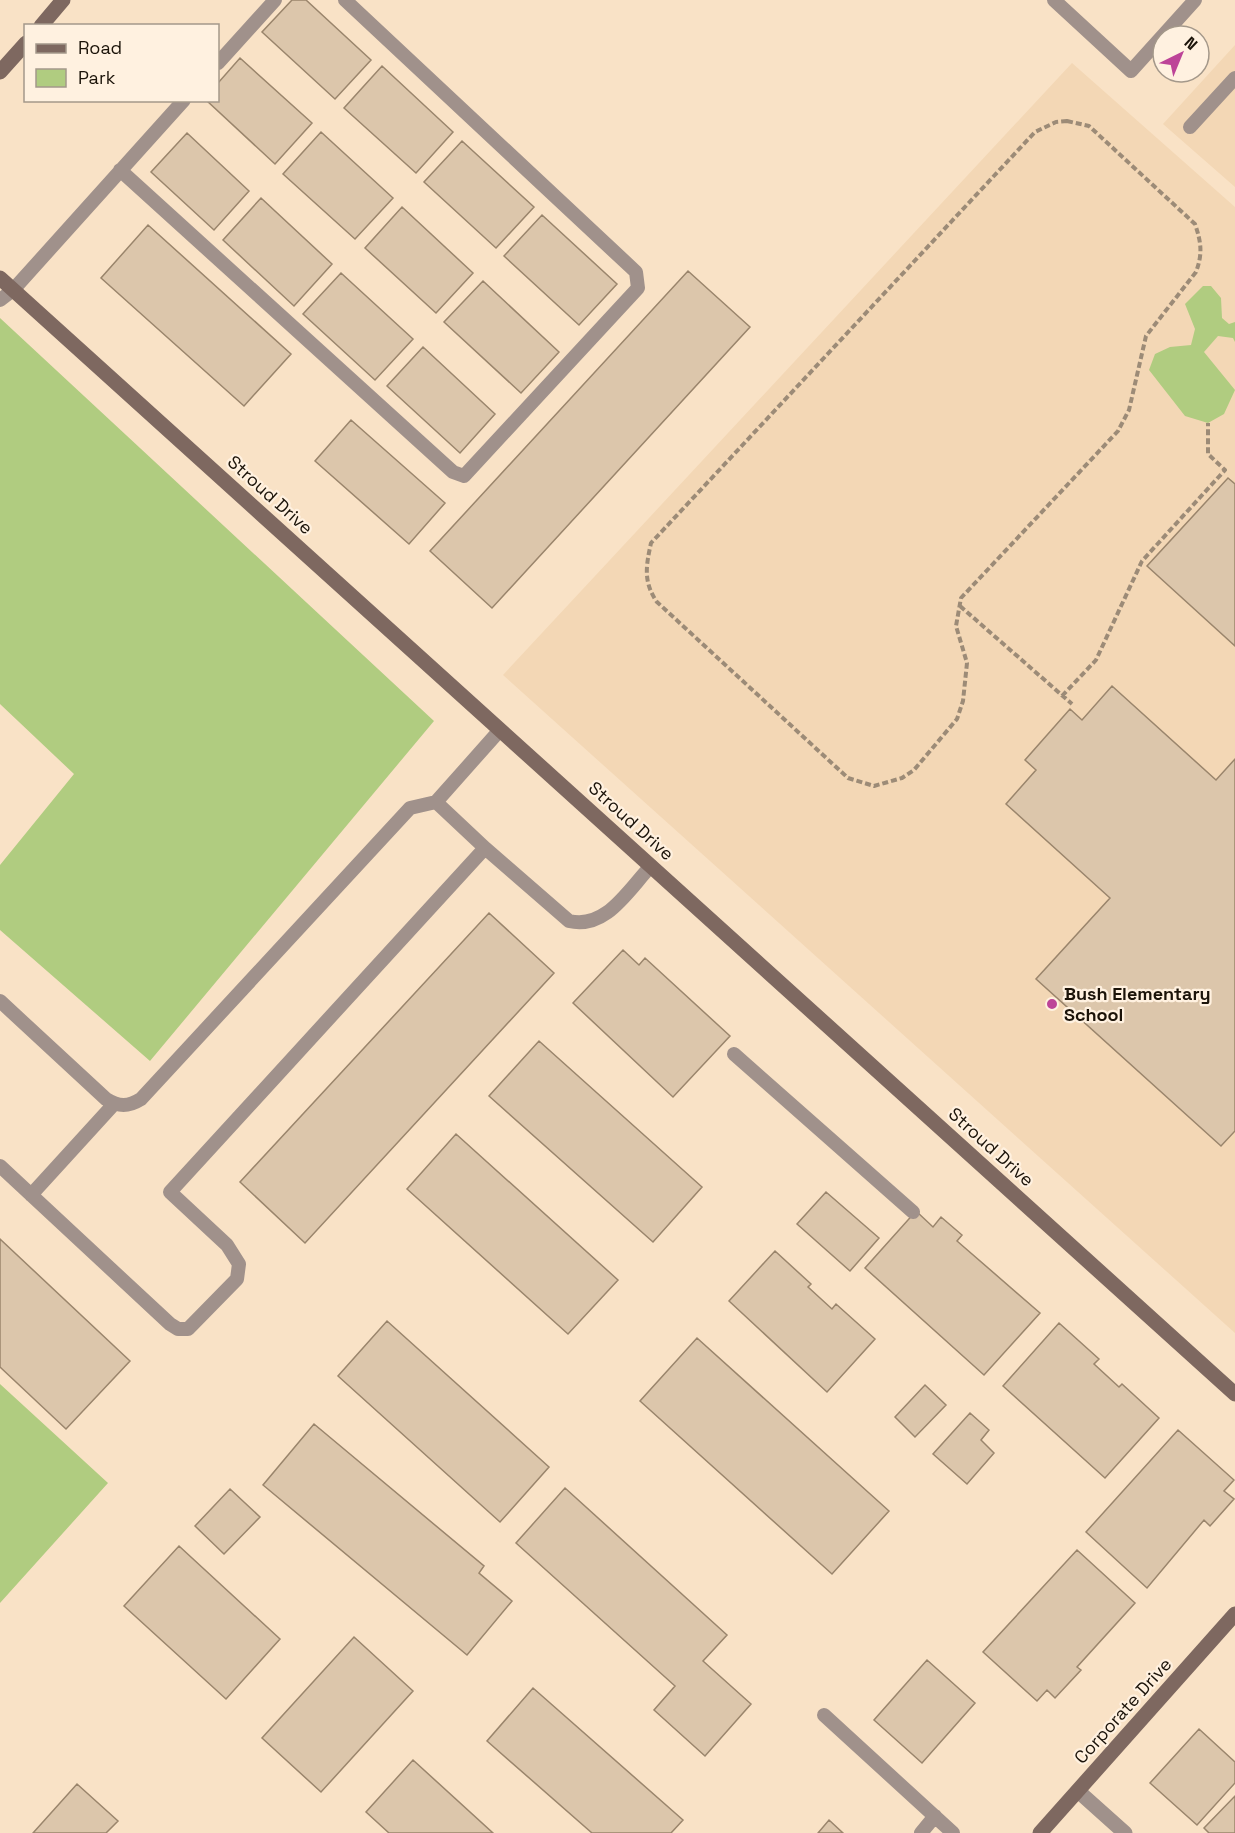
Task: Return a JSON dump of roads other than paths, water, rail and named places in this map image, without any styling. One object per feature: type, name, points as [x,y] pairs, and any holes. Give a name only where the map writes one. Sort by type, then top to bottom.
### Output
[{"type":"street","points":[[42,24],[63,0]]},
{"type":"street","points":[[0,72],[24,45]]},
{"type":"street","name":"Stroud Drive","points":[[0,278],[1235,1394]]},
{"type":"street","name":"Corporate Drive","points":[[1040,1833],[1235,1614]]},
{"type":"street","points":[[1078,1791],[1125,1833]]},
{"type":"lane","points":[[219,62],[275,0]]},
{"type":"lane","points":[[120,170],[453,472],[464,476],[638,288],[636,272],[345,0]]},
{"type":"lane","points":[[1054,0],[1131,71],[1195,0]]},
{"type":"lane","points":[[1190,127],[1235,78]]},
{"type":"lane","points":[[0,300],[14,290],[182,102]]},
{"type":"lane","points":[[0,1001],[114,1104],[132,1105],[141,1099],[410,808],[436,802],[500,730]]},
{"type":"lane","points":[[436,802],[569,921],[581,924],[594,922],[605,916],[651,866]]},
{"type":"lane","points":[[0,1166],[170,1324],[183,1330],[192,1327],[237,1279],[240,1264],[233,1251],[170,1192],[485,848]]},
{"type":"lane","points":[[734,1054],[913,1212]]},
{"type":"lane","points":[[31,1195],[114,1104]]},
{"type":"lane","points":[[824,1715],[953,1833]]},
{"type":"lane","points":[[921,1833],[935,1816]]},
{"type":"place","name":"Bush Elementary School","points":[[1052,1004]]}]
